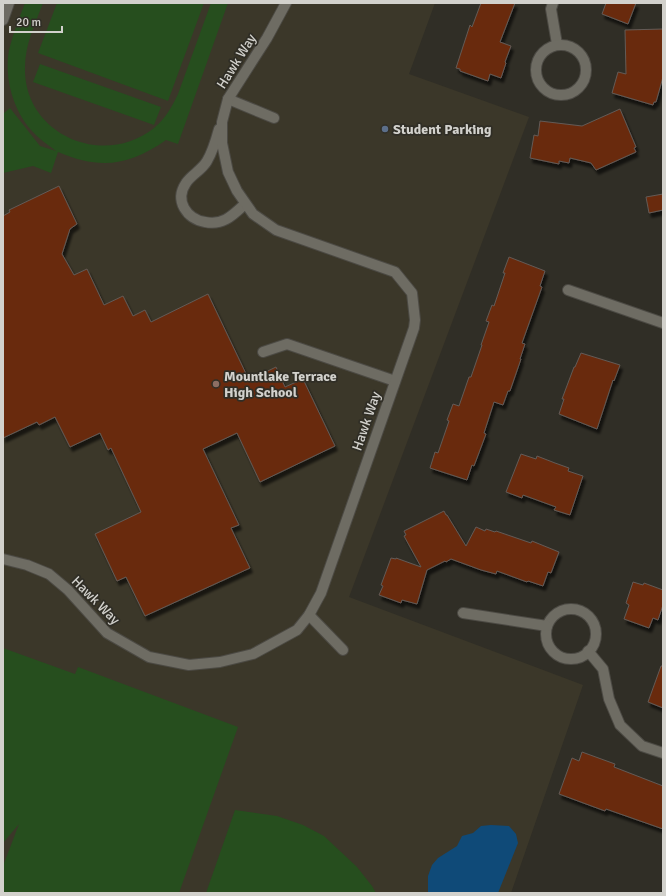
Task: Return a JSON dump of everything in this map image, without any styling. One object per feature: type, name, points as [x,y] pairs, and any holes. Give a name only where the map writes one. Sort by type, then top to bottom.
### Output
[{"type":"street","points":[[3,20],[9,3]]},
{"type":"street","name":"Hawk Way","points":[[3,559],[27,565],[49,574],[68,590],[107,633],[149,656],[189,665],[220,662],[253,654],[297,630],[309,615],[321,593],[414,328],[415,320],[412,293],[395,272],[276,230],[253,214],[237,191],[228,172],[222,143],[222,122],[228,99],[267,38],[286,3]]},
{"type":"street","points":[[553,3],[551,9],[557,44]]},
{"type":"street","points":[[557,44],[570,45],[580,52],[586,63],[586,75],[581,86],[571,94],[558,95],[546,91],[538,82],[535,70],[538,58],[546,48],[557,44]]},
{"type":"street","points":[[228,99],[274,118]]},
{"type":"street","points":[[222,122],[207,161],[183,188],[183,207],[191,217],[207,223],[217,223],[224,222],[245,204]]},
{"type":"street","points":[[568,290],[663,324]]},
{"type":"street","points":[[263,352],[287,344],[395,381]]},
{"type":"street","points":[[574,609],[582,612],[588,616],[593,623],[595,638],[593,645],[582,656],[567,658],[560,656],[553,652],[549,645],[546,638],[547,626],[553,616],[559,612],[574,609]]},
{"type":"street","points":[[463,613],[547,626]]},
{"type":"street","points":[[309,615],[343,650]]},
{"type":"street","points":[[588,651],[603,669],[609,700],[620,724],[642,746],[663,753]]},
{"type":"shaded area","name":"Mountlake Terrace High School","points":[[3,3],[435,3],[409,74],[529,117],[349,597],[583,685],[511,893],[3,893]]},
{"type":"green space","points":[[25,3],[43,3],[31,35],[25,59],[28,91],[37,111],[51,127],[70,138],[90,144],[112,145],[134,140],[154,128],[165,117],[178,94],[211,3],[228,3],[178,144],[166,140],[152,149],[127,160],[101,163],[73,158],[58,152],[51,173],[33,166],[3,173],[3,114],[10,108],[40,146],[56,151],[37,137],[25,123],[15,104],[9,82],[9,50]]},
{"type":"green space","points":[[57,3],[204,3],[168,101],[38,53]]},
{"type":"green space","points":[[40,64],[161,107],[154,125],[33,82]]},
{"type":"green space","points":[[3,648],[75,674],[78,667],[238,727],[179,893],[3,893],[3,866],[19,824],[3,843]]},
{"type":"green space","points":[[235,810],[277,816],[303,825],[324,836],[357,867],[376,893],[206,893]]},
{"type":"water","points":[[481,826],[509,826],[516,834],[518,843],[498,893],[428,893],[428,876],[432,865],[438,858],[457,846],[462,836],[473,833]]},
{"type":"building","points":[[481,3],[515,3],[500,42],[511,46],[501,78],[490,74],[488,81],[460,71],[460,69],[456,68],[470,25],[472,27]]},
{"type":"building","points":[[606,3],[636,3],[628,24],[602,14]]},
{"type":"building","points":[[663,29],[663,77],[656,102],[654,102],[653,105],[612,93],[618,72],[626,74],[625,30]]},
{"type":"building","points":[[620,109],[636,147],[634,148],[636,152],[596,170],[591,163],[570,158],[569,163],[559,161],[559,164],[530,158],[534,135],[538,136],[540,121],[582,126]]},
{"type":"building","points":[[59,186],[77,224],[70,229],[62,254],[74,275],[87,269],[104,305],[123,296],[133,316],[145,310],[151,322],[208,294],[249,380],[276,367],[285,387],[303,379],[335,446],[260,482],[237,433],[203,449],[239,525],[231,528],[250,568],[145,616],[126,577],[117,581],[95,534],[141,512],[111,448],[108,450],[100,433],[70,447],[55,417],[39,425],[37,422],[3,438],[3,216],[10,212],[9,210]]},
{"type":"building","points":[[663,194],[663,210],[649,213],[646,197]]},
{"type":"building","points":[[509,257],[545,271],[540,286],[542,287],[522,343],[525,344],[510,391],[508,391],[503,405],[494,402],[484,433],[486,434],[467,480],[430,468],[435,452],[438,453],[453,404],[459,406],[469,377],[471,377],[489,322],[486,321],[492,305],[494,306]]},
{"type":"building","points":[[581,353],[620,365],[614,381],[613,380],[597,429],[559,414],[564,399],[562,399]]},
{"type":"building","points":[[521,454],[536,459],[537,456],[569,468],[568,471],[583,476],[570,515],[554,510],[556,507],[523,495],[522,498],[506,492]]},
{"type":"building","points":[[444,511],[466,546],[476,527],[485,531],[486,529],[496,531],[531,543],[532,541],[559,552],[551,573],[548,572],[543,586],[497,571],[496,574],[481,570],[451,559],[427,570],[417,604],[402,600],[401,603],[379,595],[391,558],[396,558],[421,567],[404,536],[406,535],[404,531]]},
{"type":"building","points":[[633,582],[643,585],[644,583],[663,590],[663,605],[658,620],[653,618],[649,628],[624,619],[629,605],[626,603]]},
{"type":"building","points":[[661,666],[663,666],[663,708],[648,702]]},
{"type":"building","points":[[582,752],[615,764],[614,767],[663,786],[663,829],[606,809],[605,811],[559,794],[572,758],[579,761]]},
{"type":"place","name":"Student Parking","points":[[385,129]]},
{"type":"place","name":"Mountlake Terrace High School","points":[[216,384]]}]
